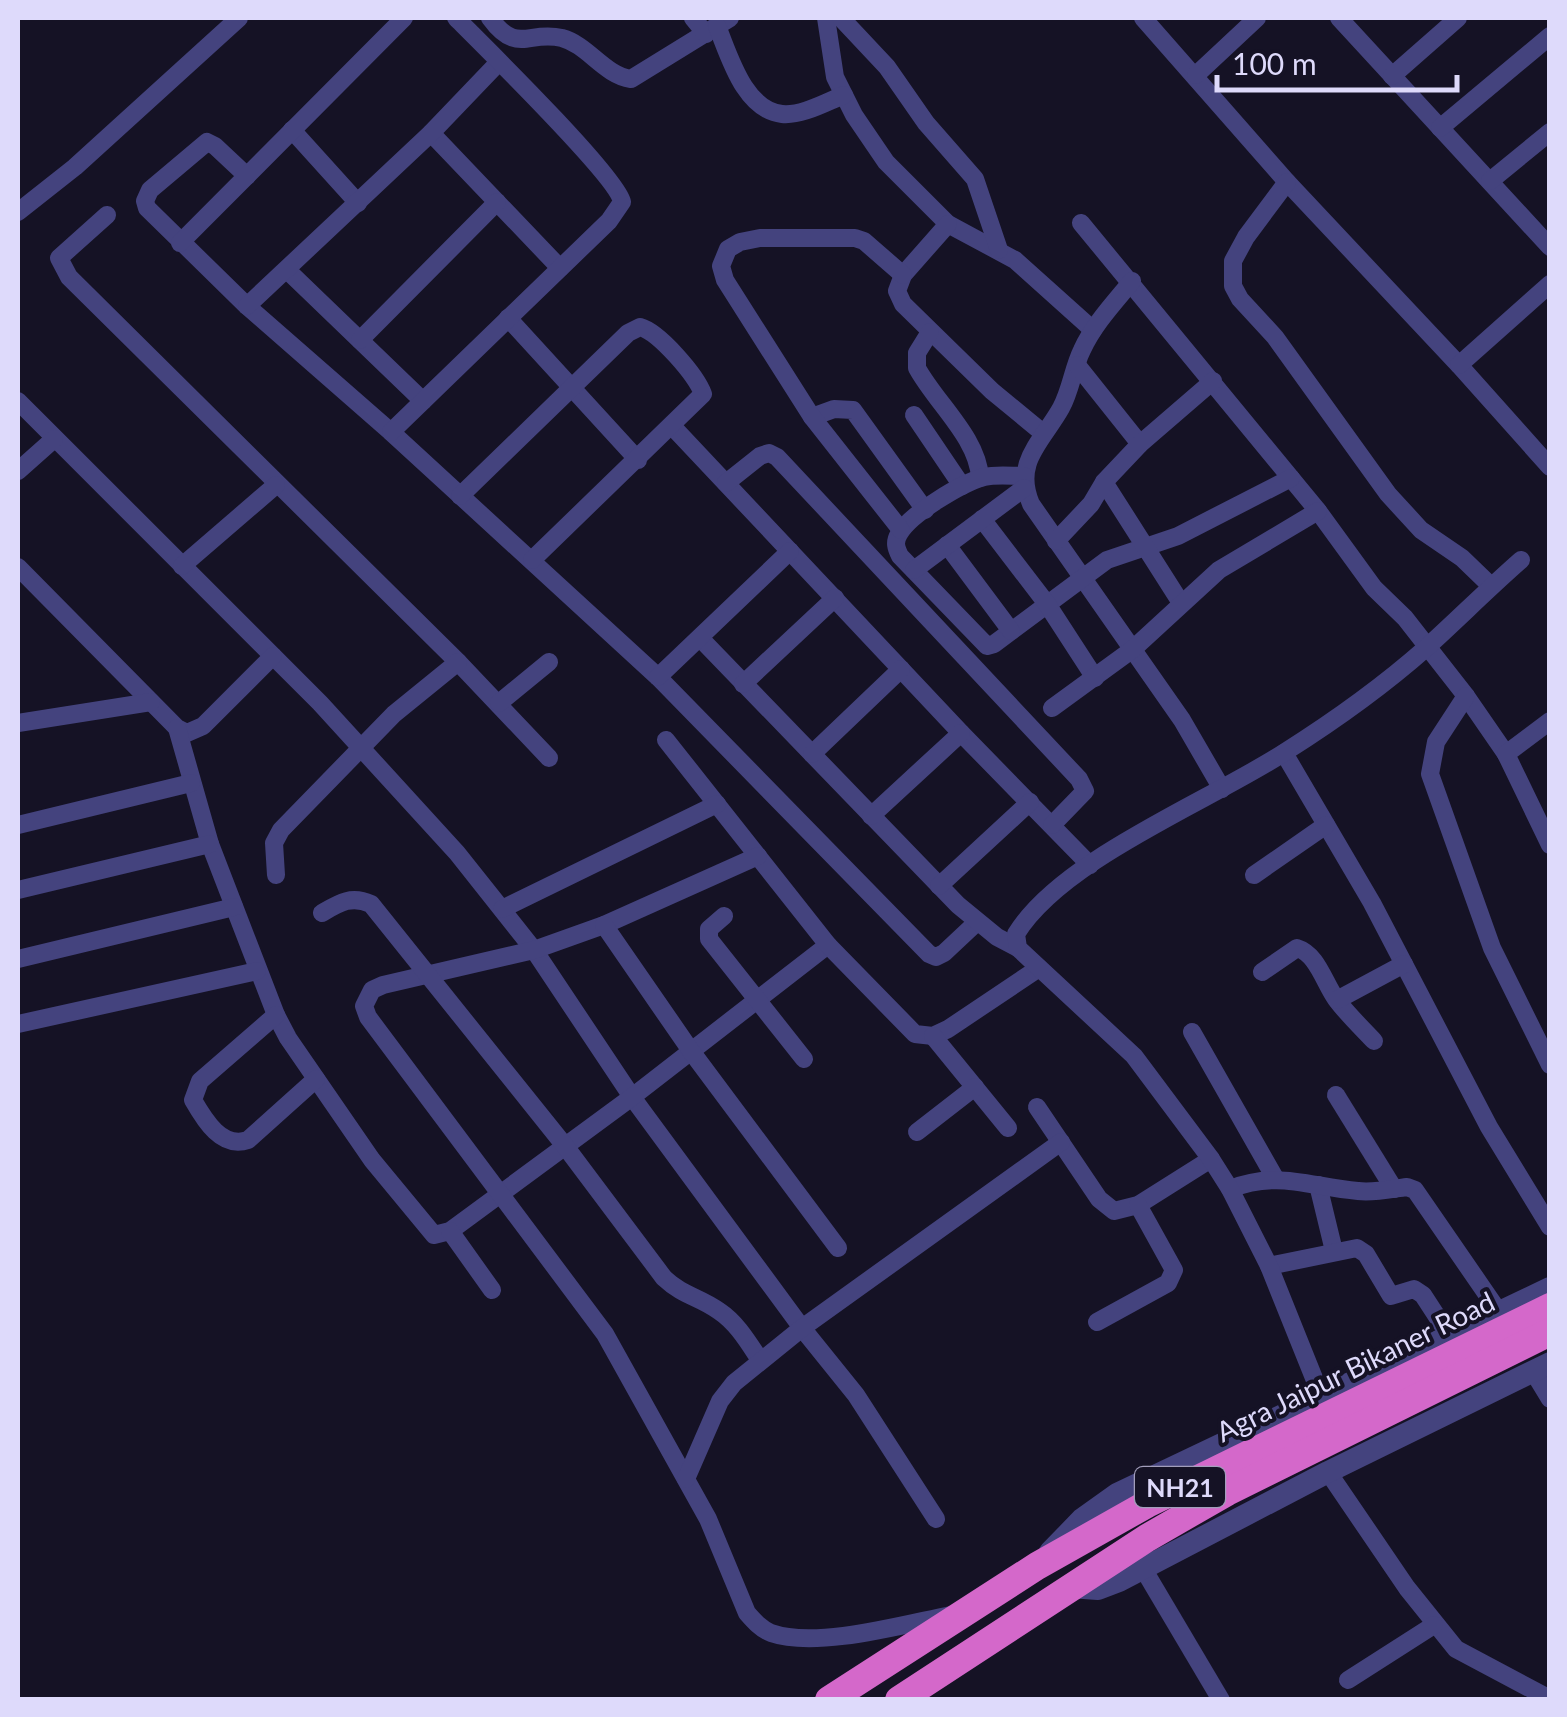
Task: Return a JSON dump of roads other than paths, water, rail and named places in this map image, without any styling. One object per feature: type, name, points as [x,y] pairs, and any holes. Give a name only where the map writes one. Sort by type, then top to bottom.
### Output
[{"type":"highway","name":"Agra Jaipur Bikaner Road","points":[[828,1700],[1037,1566],[1325,1405],[1550,1308]]},
{"type":"highway","name":"Agra Jaipur Bikaner Road","points":[[899,1700],[1070,1587],[1227,1492],[1550,1332]]},
{"type":"street","points":[[180,243],[404,18]]},
{"type":"street","points":[[391,432],[618,211],[622,202],[621,193],[456,18]]},
{"type":"street","points":[[490,18],[510,38],[521,41],[558,37],[571,42],[620,78],[631,79],[718,26]]},
{"type":"street","points":[[694,18],[718,26],[737,73],[754,98],[768,110],[783,114],[800,112],[844,95]]},
{"type":"street","points":[[826,18],[836,77],[886,162],[948,224],[999,250],[1094,330]]},
{"type":"street","points":[[841,18],[887,67],[926,123],[975,179],[999,250]]},
{"type":"street","points":[[1143,18],[1287,182],[1550,466]]},
{"type":"street","points":[[1196,75],[1256,18]]},
{"type":"street","points":[[1340,18],[1550,247]]},
{"type":"street","points":[[1392,76],[1458,18]]},
{"type":"street","points":[[18,212],[75,167],[232,20]]},
{"type":"street","points":[[1440,128],[1550,36]]},
{"type":"street","points":[[246,306],[500,62]]},
{"type":"street","points":[[292,130],[358,202]]},
{"type":"street","points":[[1490,181],[1550,132]]},
{"type":"street","points":[[430,133],[560,268]]},
{"type":"street","points":[[247,176],[206,142],[150,190],[146,208],[246,306],[391,432],[658,677],[930,954],[944,954],[976,923]]},
{"type":"street","points":[[1287,182],[1233,261],[1234,286],[1388,494],[1421,530],[1462,558],[1491,586]]},
{"type":"street","points":[[360,340],[496,202]]},
{"type":"street","points":[[108,215],[66,249],[59,258],[61,266],[550,758]]},
{"type":"street","points":[[1081,223],[1291,478],[1374,588],[1404,618],[1466,696],[1506,754],[1550,844]]},
{"type":"street","points":[[948,224],[903,275],[897,291],[903,304],[930,332],[1042,433]]},
{"type":"street","points":[[901,530],[812,417],[725,280],[722,257],[728,249],[750,239],[855,238],[864,241],[903,275]]},
{"type":"street","points":[[287,270],[423,401]]},
{"type":"street","points":[[914,570],[1024,482],[1042,433],[1060,410],[1094,330],[1132,281]]},
{"type":"street","points":[[1459,364],[1550,284]]},
{"type":"street","points":[[508,318],[638,460]]},
{"type":"street","points":[[460,496],[628,333],[640,327],[652,330],[703,394],[532,560]]},
{"type":"street","points":[[930,332],[917,353],[917,368],[977,459],[980,478]]},
{"type":"street","points":[[1077,365],[1140,444]]},
{"type":"street","points":[[1056,540],[1140,444],[1213,381]]},
{"type":"street","points":[[18,402],[364,748],[502,908],[632,1098],[856,1395],[936,1519]]},
{"type":"street","points":[[812,417],[834,410],[852,410],[924,510]]},
{"type":"street","points":[[914,416],[962,486]]},
{"type":"street","points":[[672,426],[961,734],[1090,865]]},
{"type":"street","points":[[18,471],[54,439]]},
{"type":"street","points":[[726,483],[769,453],[790,471],[1079,778],[1085,791],[1052,826]]},
{"type":"street","points":[[1024,482],[980,478],[962,486],[901,530],[895,546],[987,646],[1107,560],[1178,536],[1291,478]]},
{"type":"street","points":[[1024,482],[1031,504],[1195,740],[1222,789]]},
{"type":"street","points":[[1104,482],[1181,603]]},
{"type":"street","points":[[182,566],[276,484]]},
{"type":"street","points":[[1052,708],[1133,649],[1219,570],[1318,512]]},
{"type":"street","points":[[982,519],[1047,604],[1095,678]]},
{"type":"street","points":[[947,545],[1011,631]]},
{"type":"street","points":[[658,677],[790,551]]},
{"type":"street","points":[[1018,948],[1016,934],[1052,891],[1284,753],[1381,685],[1521,560]]},
{"type":"street","points":[[18,568],[187,734],[196,731],[274,656]]},
{"type":"street","points":[[744,684],[836,598]]},
{"type":"street","points":[[700,638],[976,923],[1018,948],[1134,1056],[1230,1188],[1269,1266],[1325,1405],[1449,1335],[1550,1288]]},
{"type":"street","points":[[276,875],[274,843],[280,830],[394,714],[458,662]]},
{"type":"street","points":[[499,703],[548,662]]},
{"type":"street","points":[[812,754],[901,669]]},
{"type":"street","points":[[1466,696],[1436,742],[1430,774],[1497,960],[1550,1065]]},
{"type":"street","points":[[18,723],[151,702]]},
{"type":"street","points":[[1506,754],[1550,721]]},
{"type":"street","points":[[177,728],[210,844],[276,1015],[372,1160],[427,1230],[440,1236],[632,1098],[828,945]]},
{"type":"street","points":[[871,816],[961,734]]},
{"type":"street","points":[[666,740],[828,945],[906,1028],[924,1038],[934,1036],[1039,968]]},
{"type":"street","points":[[1284,753],[1404,964],[1490,1127],[1550,1227]]},
{"type":"street","points":[[18,825],[192,782]]},
{"type":"street","points":[[938,886],[1030,802]]},
{"type":"street","points":[[502,908],[717,804]]},
{"type":"street","points":[[1254,876],[1326,826]]},
{"type":"street","points":[[18,890],[210,844]]},
{"type":"street","points":[[758,856],[604,925],[534,950],[372,990],[364,1006],[368,1017],[605,1334],[686,1480],[757,1625],[773,1634],[810,1637],[856,1634],[964,1612]]},
{"type":"street","points":[[322,913],[358,898],[370,904],[565,1146],[664,1278],[679,1292],[716,1308],[730,1319],[760,1360]]},
{"type":"street","points":[[18,959],[234,907]]},
{"type":"street","points":[[724,916],[709,930],[709,939],[804,1059]]},
{"type":"street","points":[[604,925],[691,1051],[838,1248]]},
{"type":"street","points":[[1262,972],[1302,948],[1337,1000],[1374,1041]]},
{"type":"street","points":[[1337,1000],[1404,964]]},
{"type":"street","points":[[18,1024],[257,971]]},
{"type":"street","points":[[276,1015],[200,1081],[193,1100],[226,1142],[236,1144],[248,1140],[316,1079]]},
{"type":"street","points":[[1192,1032],[1275,1178]]},
{"type":"street","points":[[934,1036],[1008,1128]]},
{"type":"street","points":[[917,1132],[975,1088]]},
{"type":"street","points":[[1336,1095],[1394,1189]]},
{"type":"street","points":[[1037,1107],[1106,1208],[1124,1211],[1138,1205],[1211,1159]]},
{"type":"street","points":[[686,1480],[720,1401],[734,1383],[802,1328],[1061,1142]]},
{"type":"street","points":[[1230,1188],[1275,1178],[1356,1191],[1407,1187],[1420,1195],[1499,1312]]},
{"type":"street","points":[[1318,1185],[1334,1252]]},
{"type":"street","points":[[1097,1322],[1168,1284],[1172,1277],[1174,1270],[1138,1205]]},
{"type":"street","points":[[450,1230],[492,1290]]},
{"type":"street","points":[[1269,1266],[1362,1250],[1391,1296],[1419,1291],[1449,1335]]},
{"type":"street","points":[[1070,1587],[1098,1589],[1144,1570],[1328,1472],[1541,1368],[1550,1399]]},
{"type":"street","points":[[1328,1472],[1434,1625],[1456,1649],[1550,1699]]},
{"type":"street","points":[[1144,1570],[1220,1700]]},
{"type":"street","points":[[1348,1680],[1434,1625]]}]
